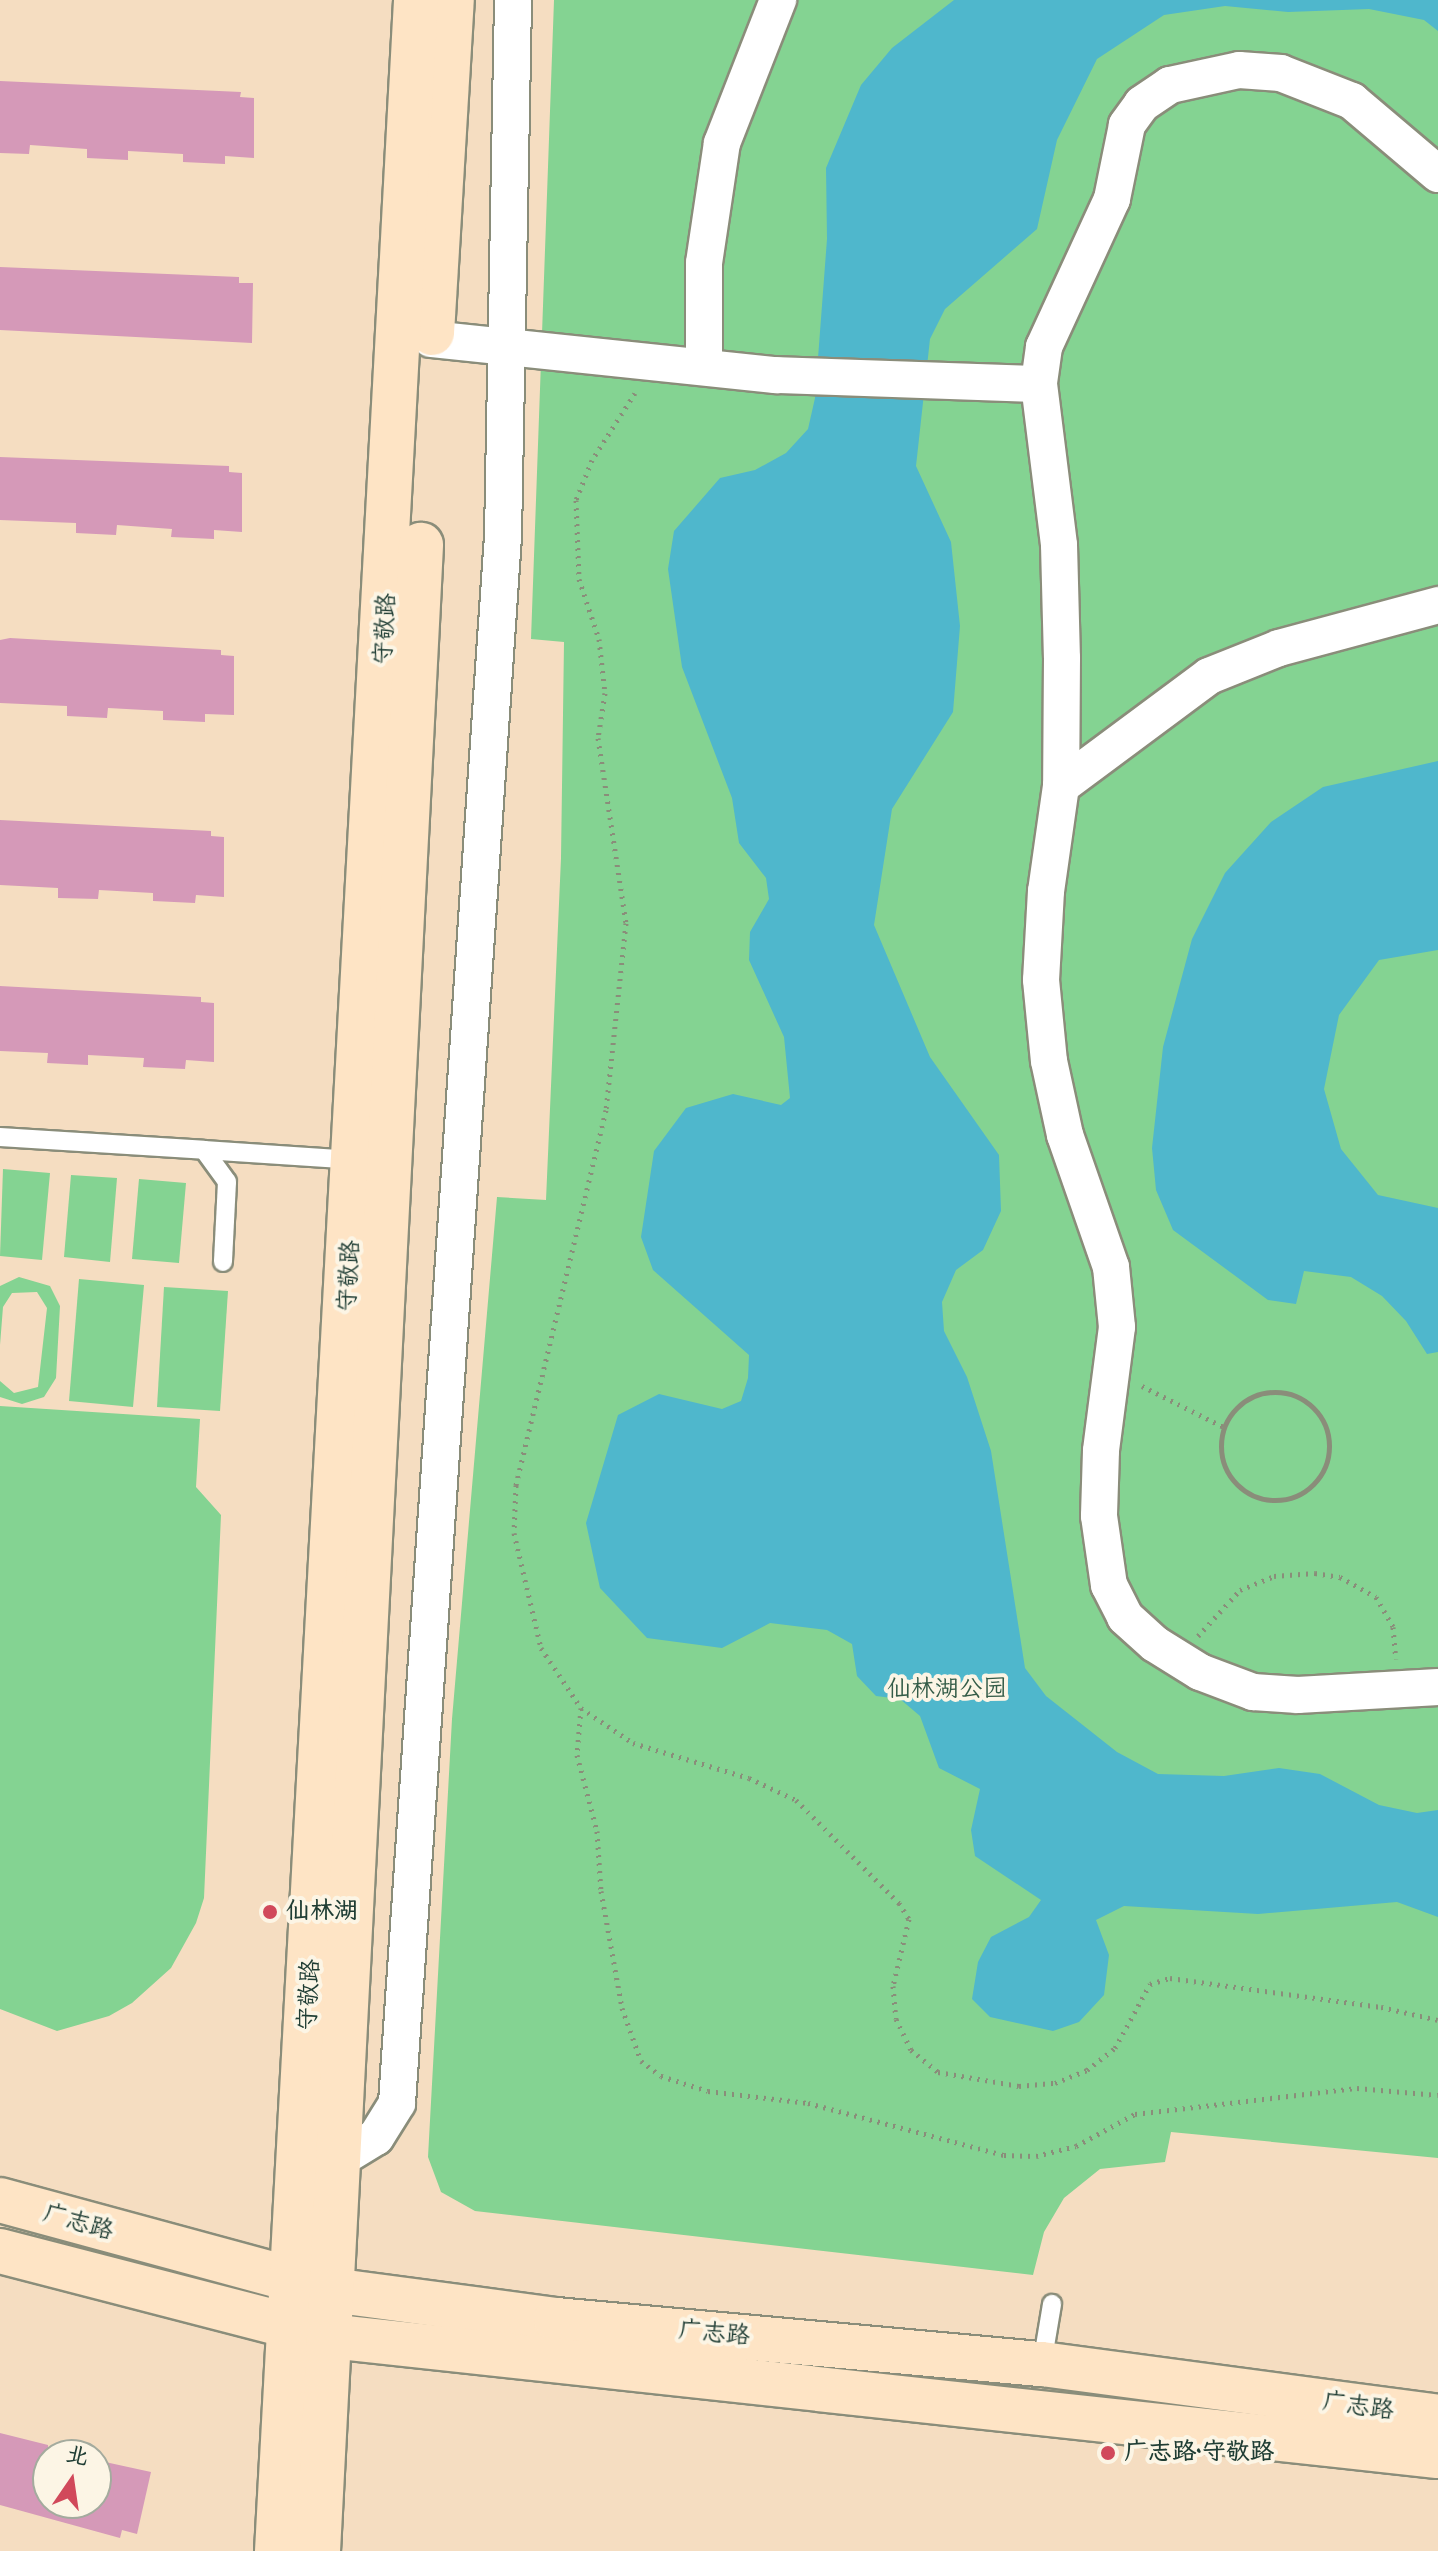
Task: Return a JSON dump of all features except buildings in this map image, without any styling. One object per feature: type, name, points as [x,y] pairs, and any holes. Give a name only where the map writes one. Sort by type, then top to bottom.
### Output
[{"type":"main road","name":"守敬路","points":[[277,2551],[310,2332],[313,2286],[356,1160],[416,0]]},
{"type":"main road","name":"守敬路","points":[[313,2286],[338,2160],[431,339],[452,0]]},
{"type":"main road","name":"广志路","points":[[0,2200],[313,2286],[556,2320],[1042,2364],[1438,2417]]},
{"type":"main road","name":"广志路","points":[[0,2251],[310,2332],[1438,2456]]},
{"type":"main road","name":"守敬路","points":[[310,2332],[318,2551]]},
{"type":"street","points":[[338,2160],[376,2137],[397,2103],[503,536],[504,347],[513,0]]},
{"type":"street","points":[[704,367],[704,263],[719,157],[778,0]]},
{"type":"street","points":[[1438,174],[1352,101],[1281,73],[1239,70],[1170,85],[1142,104],[1127,125],[1112,199],[1044,347],[1039,384],[1059,545],[1061,786],[1046,891],[1041,980],[1049,1061],[1065,1135],[1111,1267],[1117,1327],[1099,1516],[1109,1585],[1125,1617],[1180,1659],[1253,1692],[1298,1695],[1438,1687]]},
{"type":"street","points":[[431,339],[776,375],[1039,384]]},
{"type":"street","points":[[1061,786],[1209,676],[1279,648],[1438,605]]},
{"type":"lane","points":[[0,1137],[356,1160]]},
{"type":"lane","points":[[204,1150],[227,1182],[223,1262]]},
{"type":"lane","points":[[1042,2364],[1052,2304]]},
{"type":"path","points":[[646,361],[635,393],[592,460],[576,500],[579,579],[599,639],[605,693],[598,738],[626,923],[606,1110],[516,1485],[514,1533],[526,1599],[541,1648],[581,1708],[633,1743],[749,1778],[796,1800],[899,1903],[909,1919],[893,1986],[896,2019],[911,2050],[938,2072],[1019,2086],[1055,2083],[1087,2070],[1115,2048],[1150,1984],[1170,1978],[1381,2007],[1438,2020]]},
{"type":"path","points":[[1112,1371],[1224,1427]]},
{"type":"path","points":[[1277,1392],[1293,1395],[1318,1413],[1326,1426],[1329,1441],[1323,1472],[1302,1494],[1287,1499],[1257,1497],[1231,1479],[1224,1466],[1224,1427],[1248,1398],[1277,1392]]},
{"type":"path","points":[[1180,1659],[1240,1590],[1274,1576],[1315,1573],[1340,1577],[1387,1609],[1396,1654],[1394,1688]]},
{"type":"path","points":[[581,1708],[577,1755],[597,1831],[616,1979],[641,2061],[661,2076],[708,2091],[808,2103],[1004,2155],[1036,2156],[1076,2146],[1135,2114],[1357,2088],[1438,2095]]},
{"type":"green space","name":"仙林湖公园","points":[[554,0],[1438,0],[1438,2158],[1171,2132],[1165,2162],[1100,2169],[1064,2198],[1044,2232],[1033,2275],[475,2211],[441,2192],[428,2157],[452,1719],[497,1197],[546,1200],[561,858],[564,642],[531,639]]},
{"type":"green space","points":[[3,1169],[50,1173],[42,1260],[0,1256]]},
{"type":"green space","points":[[71,1175],[117,1178],[110,1262],[64,1257]]},
{"type":"green space","points":[[139,1179],[186,1183],[179,1263],[132,1259]]},
{"type":"green space","points":[[19,1277],[50,1286],[60,1306],[56,1378],[44,1397],[22,1404],[0,1397],[0,1381],[14,1393],[38,1387],[47,1308],[37,1292],[12,1293],[3,1307],[0,1345],[0,1286]]},
{"type":"green space","points":[[79,1279],[144,1285],[133,1407],[69,1401]]},
{"type":"green space","points":[[164,1287],[228,1291],[220,1411],[157,1407]]},
{"type":"green space","points":[[0,1406],[200,1419],[196,1487],[221,1515],[204,1898],[196,1923],[171,1968],[132,2003],[109,2016],[57,2031],[0,2009]]},
{"type":"water","points":[[954,0],[1438,0],[1438,31],[1424,20],[1369,9],[1288,12],[1225,6],[1164,15],[1097,59],[1057,140],[1037,229],[945,309],[930,339],[916,466],[951,542],[960,626],[953,712],[892,809],[874,925],[930,1057],[999,1155],[1001,1211],[983,1250],[956,1270],[942,1302],[944,1331],[967,1377],[991,1451],[1025,1668],[1046,1696],[1117,1752],[1158,1774],[1224,1776],[1279,1768],[1320,1774],[1379,1805],[1417,1813],[1438,1810],[1438,1917],[1397,1902],[1258,1914],[1124,1906],[1096,1920],[1109,1955],[1104,1995],[1079,2022],[1053,2031],[990,2017],[972,1999],[978,1962],[991,1937],[1029,1917],[1041,1900],[975,1856],[971,1830],[980,1789],[939,1768],[920,1716],[900,1699],[876,1696],[857,1676],[852,1644],[827,1630],[770,1623],[722,1648],[647,1638],[600,1588],[586,1523],[618,1415],[659,1394],[722,1409],[741,1401],[748,1378],[749,1355],[653,1270],[641,1237],[654,1151],[686,1108],[733,1094],[781,1105],[790,1098],[784,1037],[749,960],[750,932],[769,899],[766,878],[739,843],[732,798],[682,667],[668,569],[674,531],[720,478],[755,470],[786,453],[808,429],[815,398],[827,239],[826,168],[861,85],[892,48]]},
{"type":"water","points":[[1438,761],[1438,950],[1379,960],[1339,1015],[1324,1089],[1341,1149],[1378,1195],[1438,1208],[1438,1352],[1427,1354],[1406,1321],[1382,1296],[1351,1277],[1304,1271],[1296,1304],[1268,1300],[1173,1230],[1156,1190],[1152,1148],[1163,1047],[1192,939],[1225,873],[1271,822],[1323,787]]},
{"type":"place","name":"仙林湖","points":[[270,1912]]},
{"type":"place","name":"广志路·守敬路","points":[[1108,2453]]}]
